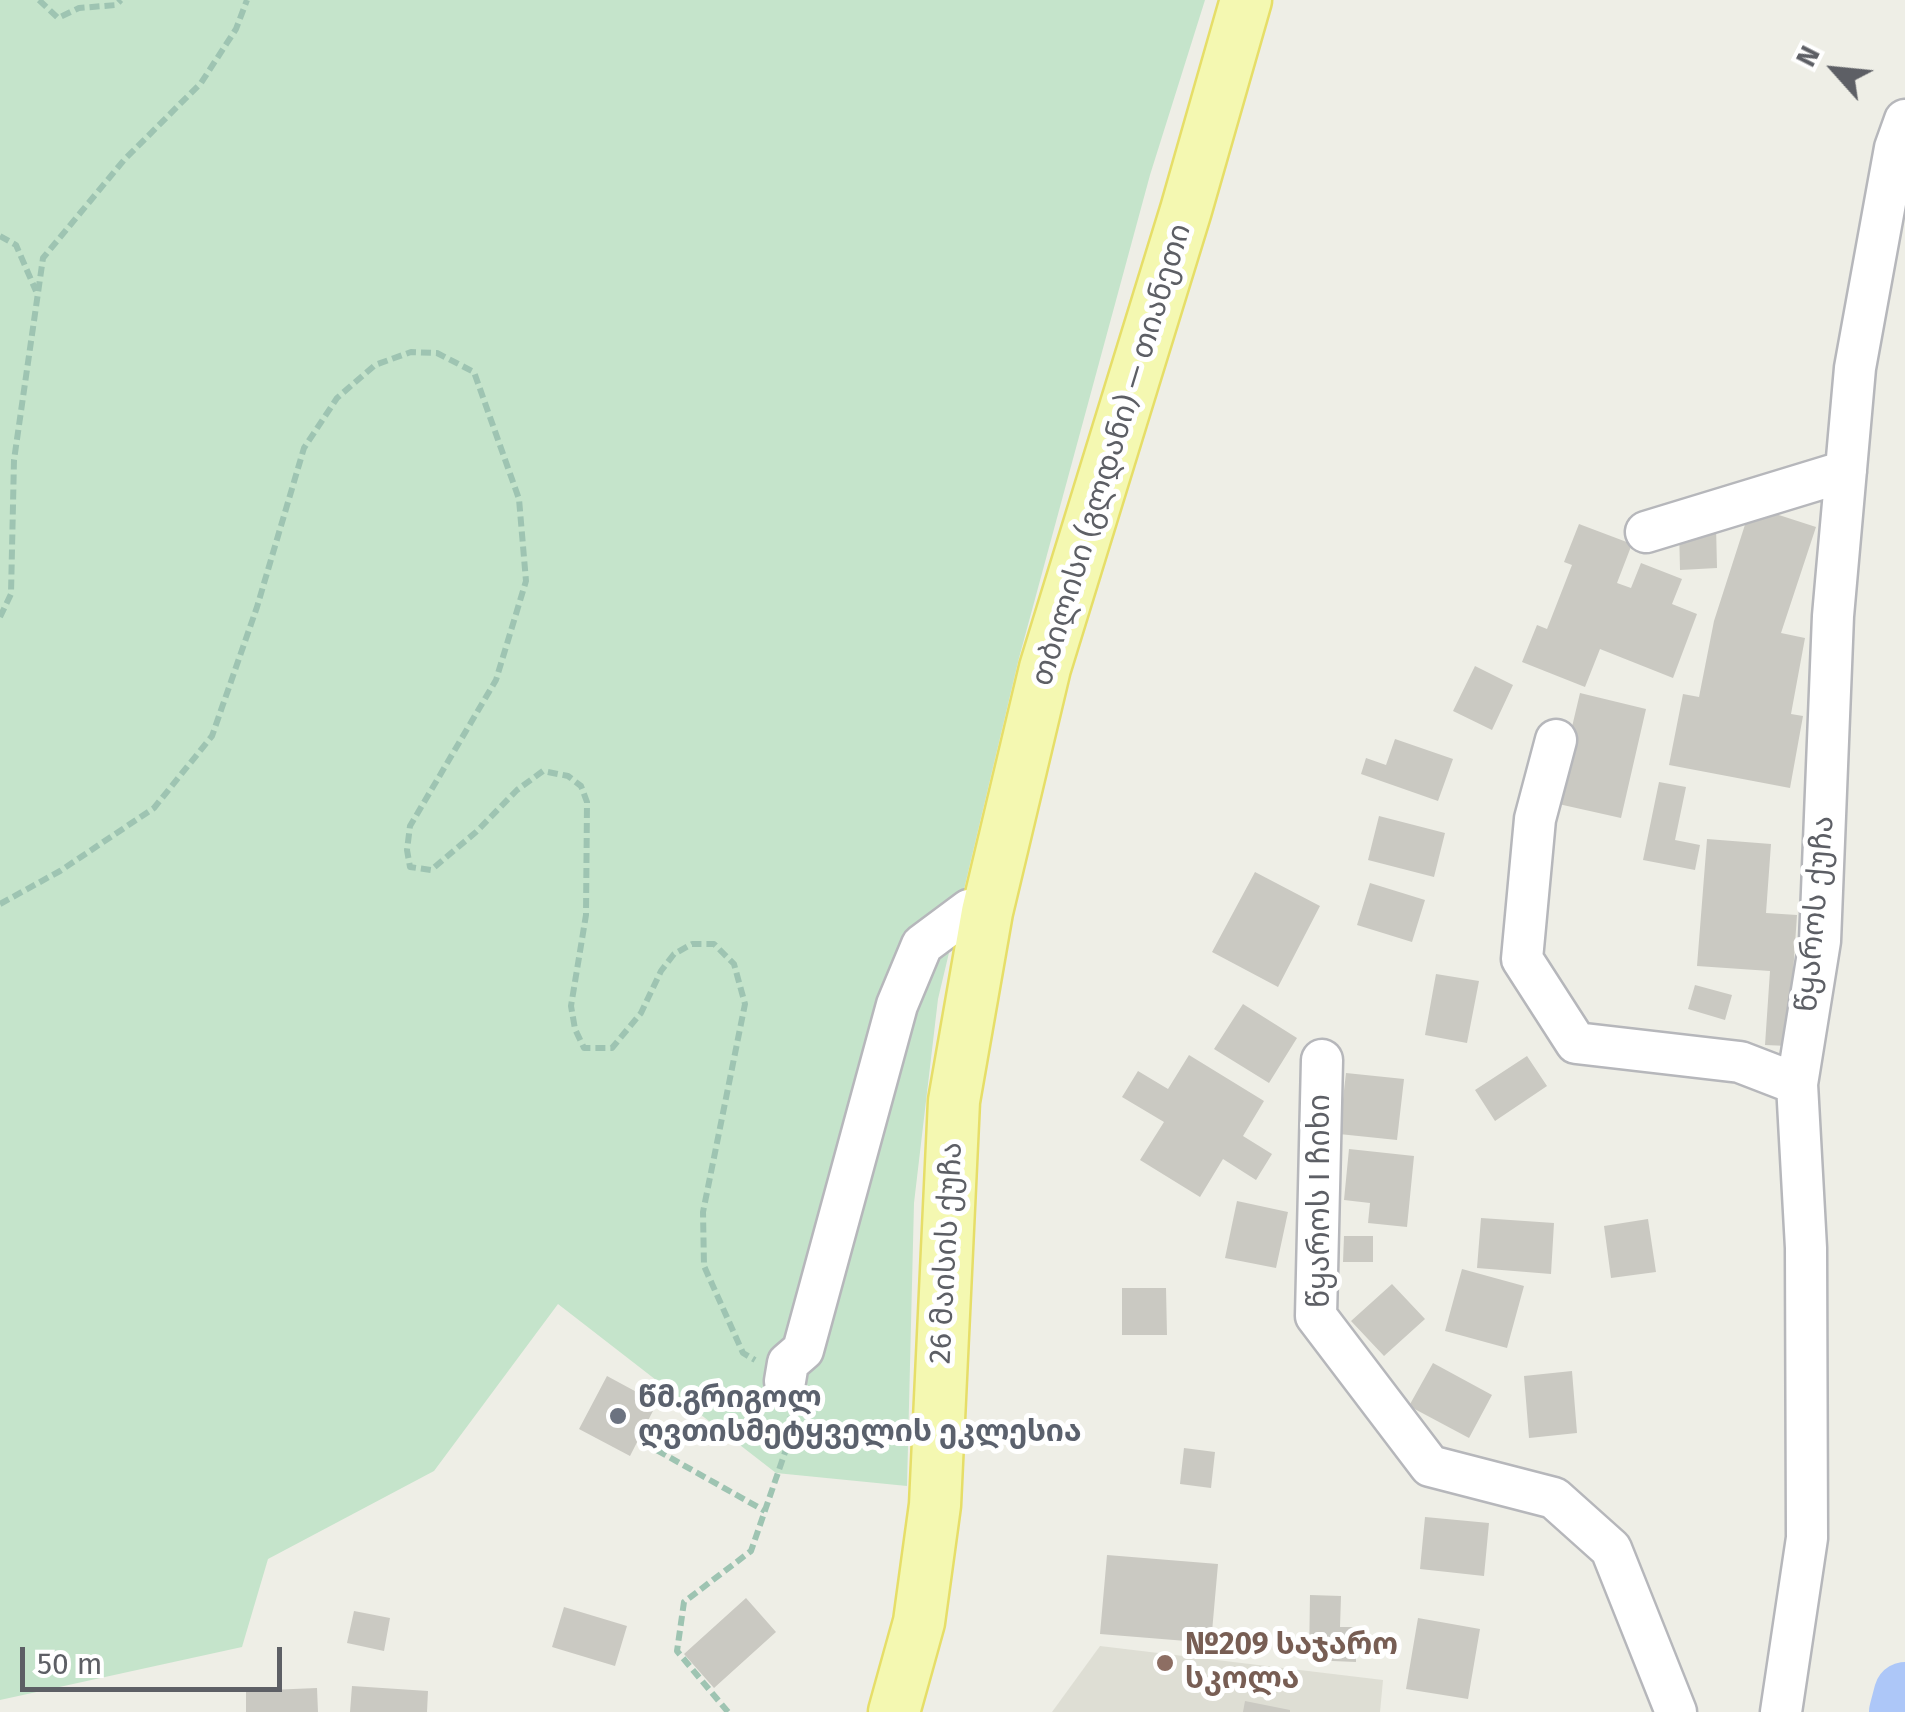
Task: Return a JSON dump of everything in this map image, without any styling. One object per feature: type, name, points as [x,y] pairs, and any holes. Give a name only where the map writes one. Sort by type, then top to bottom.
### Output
[{"type":"main road","name":"თბილისი (გლდანი) — თიანეთი","points":[[988,912],[1045,668],[1186,210],[1246,0]]},
{"type":"main road","name":"26 მაისის ქუჩა","points":[[894,1712],[918,1622],[934,1505],[954,1100],[988,912]]},
{"type":"street","name":"წყაროს ქუჩა","points":[[1780,1712],[1807,1538],[1806,1248],[1796,1084],[1820,941],[1833,616],[1855,368],[1895,148],[1905,120]]},
{"type":"street","points":[[1646,532],[1846,471]]},
{"type":"street","points":[[1556,740],[1535,819],[1522,960],[1576,1043],[1740,1062],[1796,1084]]},
{"type":"street","points":[[787,1372],[803,1350],[896,1005],[922,945],[969,910],[988,912]]},
{"type":"street","name":"წყაროს I ჩიხი","points":[[1322,1060],[1316,1316],[1430,1466],[1554,1498],[1611,1549],[1676,1712]]},
{"type":"path","points":[[39,0],[58,18],[79,8],[116,5],[122,0]]},
{"type":"path","points":[[0,617],[11,594],[14,460],[43,258],[124,160],[201,83],[236,29],[248,0]]},
{"type":"path","points":[[0,236],[16,245],[38,295]]},
{"type":"path","points":[[0,904],[60,872],[154,808],[212,736],[257,607],[304,448],[337,398],[375,365],[411,352],[437,352],[474,372],[519,499],[526,581],[496,680],[410,826],[410,867],[431,870],[543,771],[568,776],[580,786],[588,802],[586,915],[571,1006],[575,1030],[584,1048],[612,1048],[642,1013],[661,971],[674,954],[692,944],[714,944],[734,964],[745,1004],[702,1212],[704,1266],[744,1353],[766,1367],[787,1372],[792,1432],[751,1550],[684,1602],[676,1651],[728,1712]]},
{"type":"path","points":[[644,1443],[765,1510]]},
{"type":"shaded area","name":"№209 საჯარო სკოლა","points":[[1100,1646],[1383,1680],[1380,1712],[1052,1712]]},
{"type":"green space","points":[[0,0],[1205,0],[1150,175],[1019,658],[938,999],[914,1203],[907,1486],[776,1473],[558,1304],[434,1471],[268,1559],[242,1647],[0,1700]]},
{"type":"building","points":[[1751,506],[1816,527],[1781,633],[1805,638],[1791,714],[1803,716],[1790,788],[1669,765],[1683,694],[1699,697],[1714,621]]},
{"type":"building","points":[[1579,524],[1632,544],[1617,583],[1631,588],[1641,563],[1682,579],[1672,604],[1697,614],[1673,678],[1600,649],[1585,687],[1522,662],[1537,625],[1547,629],[1572,565],[1564,562]]},
{"type":"building","points":[[1716,525],[1717,568],[1680,570],[1679,526]]},
{"type":"building","points":[[1475,666],[1513,685],[1492,730],[1453,711]]},
{"type":"building","points":[[1580,693],[1646,709],[1621,818],[1554,803]]},
{"type":"building","points":[[1395,739],[1453,759],[1438,801],[1361,774],[1366,758],[1386,765]]},
{"type":"building","points":[[1659,782],[1686,787],[1675,840],[1700,845],[1695,870],[1643,860]]},
{"type":"building","points":[[1379,816],[1445,833],[1434,877],[1368,860]]},
{"type":"building","points":[[1707,839],[1771,844],[1766,913],[1797,915],[1788,1046],[1765,1045],[1770,971],[1697,966]]},
{"type":"building","points":[[1255,872],[1320,906],[1278,987],[1212,952]]},
{"type":"building","points":[[1370,883],[1425,900],[1412,942],[1357,925]]},
{"type":"building","points":[[1436,974],[1479,981],[1467,1043],[1425,1035]]},
{"type":"building","points":[[1695,985],[1732,995],[1725,1020],[1688,1009]]},
{"type":"building","points":[[1243,1004],[1297,1038],[1269,1083],[1214,1049]]},
{"type":"building","points":[[1189,1055],[1264,1101],[1243,1136],[1272,1154],[1256,1180],[1223,1159],[1200,1197],[1140,1160],[1164,1122],[1122,1097],[1138,1071],[1168,1089]]},
{"type":"building","points":[[1527,1056],[1547,1086],[1495,1121],[1475,1090]]},
{"type":"building","points":[[1346,1073],[1404,1079],[1397,1140],[1339,1134]]},
{"type":"building","points":[[1349,1149],[1414,1156],[1407,1227],[1368,1223],[1370,1203],[1344,1200]]},
{"type":"building","points":[[1237,1201],[1288,1212],[1276,1268],[1225,1258]]},
{"type":"building","points":[[1481,1218],[1554,1223],[1551,1274],[1477,1268]]},
{"type":"building","points":[[1648,1219],[1656,1272],[1611,1278],[1604,1226]]},
{"type":"building","points":[[1344,1236],[1373,1236],[1373,1262],[1343,1262]]},
{"type":"building","points":[[1462,1269],[1524,1286],[1507,1348],[1445,1331]]},
{"type":"building","points":[[1392,1284],[1425,1319],[1384,1356],[1351,1321]]},
{"type":"building","points":[[1122,1288],[1166,1288],[1167,1335],[1122,1335]]},
{"type":"building","points":[[1433,1363],[1492,1395],[1469,1438],[1409,1406]]},
{"type":"building","points":[[1572,1371],[1577,1433],[1529,1438],[1524,1376]]},
{"type":"building","name":"წმ.გრიგოლ ღვთისმეტყველის ეკლესია","points":[[607,1376],[657,1403],[630,1456],[579,1429]]},
{"type":"building","points":[[1184,1448],[1215,1452],[1211,1488],[1180,1484]]},
{"type":"building","points":[[1425,1517],[1489,1523],[1484,1576],[1420,1569]]},
{"type":"building","points":[[1107,1555],[1218,1564],[1211,1643],[1100,1634]]},
{"type":"building","points":[[1310,1595],[1341,1596],[1340,1627],[1356,1627],[1356,1662],[1309,1660]]},
{"type":"building","points":[[746,1598],[776,1632],[714,1688],[684,1654]]},
{"type":"building","points":[[564,1607],[627,1626],[615,1666],[552,1647]]},
{"type":"building","points":[[354,1611],[390,1618],[384,1651],[347,1643]]},
{"type":"building","points":[[1418,1618],[1480,1629],[1468,1699],[1406,1689]]},
{"type":"building","points":[[352,1686],[428,1691],[427,1712],[350,1712]]},
{"type":"building","points":[[317,1688],[318,1712],[246,1712],[246,1691]]},
{"type":"building","points":[[1245,1701],[1290,1710],[1290,1712],[1243,1712]]},
{"type":"waterway","points":[[1900,1712],[1905,1693]]},
{"type":"place","name":"წმ.გრიგოლ ღვთისმეტყველის ეკლესია","points":[[618,1416]]},
{"type":"place","name":"№209 საჯარო სკოლა","points":[[1165,1663]]}]
